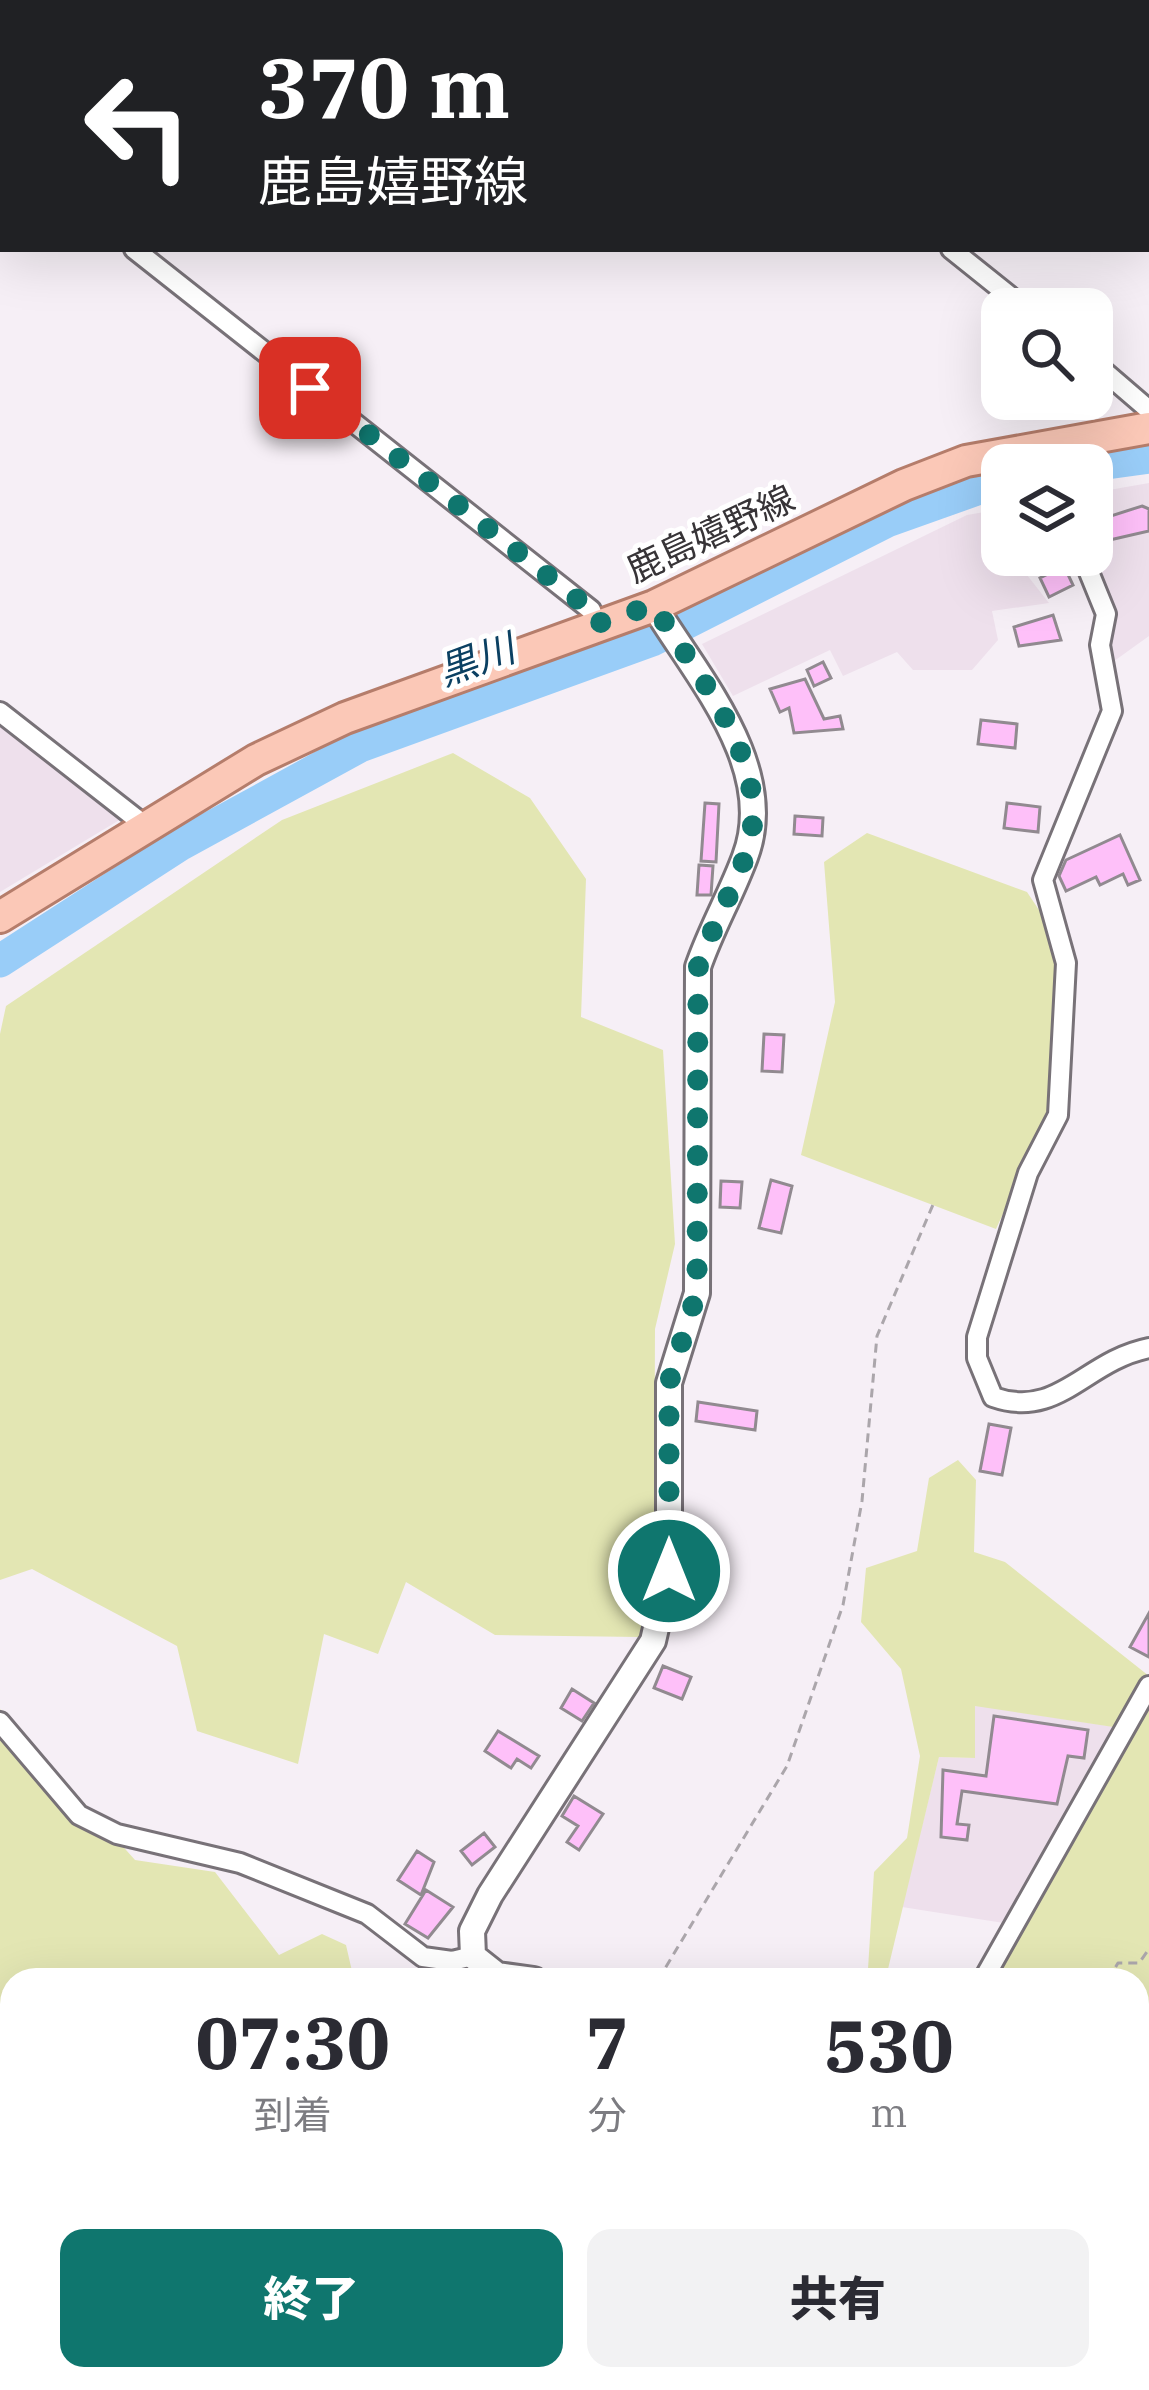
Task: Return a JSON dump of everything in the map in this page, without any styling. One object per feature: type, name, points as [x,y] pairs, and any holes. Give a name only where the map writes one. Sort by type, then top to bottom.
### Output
[{"type":"main road","name":"鹿島嬉野線","points":[[1082,444],[1149,428]]},
{"type":"main road","name":"鹿島嬉野線","points":[[0,917],[256,760],[345,718],[654,605],[904,484],[981,460]]},
{"type":"street","points":[[248,0],[266,0]]},
{"type":"street","points":[[138,252],[591,610],[596,624]]},
{"type":"street","points":[[955,252],[1000,288]]},
{"type":"street","points":[[1113,380],[1149,410]]},
{"type":"street","points":[[1091,576],[1106,614],[1100,645],[1112,711],[1043,880],[1066,963],[1058,1115],[1028,1173],[977,1337],[977,1358],[993,1396],[1019,1406],[1042,1404],[1094,1368],[1149,1348]]},
{"type":"street","points":[[486,1968],[473,1956],[472,1931],[490,1894],[653,1641],[669,1571],[669,1383],[697,1292],[698,968],[715,917],[746,856],[754,821],[740,748],[654,605]]},
{"type":"street","points":[[0,712],[147,827]]},
{"type":"street","points":[[990,1968],[1149,1686]]},
{"type":"street","points":[[0,1722],[79,1815],[117,1834],[240,1863],[367,1914],[423,1957],[452,1961],[473,1956]]},
{"type":"path","points":[[665,1968],[787,1766],[844,1605],[862,1501],[877,1336],[935,1200]]},
{"type":"path","points":[[1115,1968],[1118,1963],[1139,1963],[1149,1948]]},
{"type":"shaded area","points":[[1149,483],[1149,636],[1110,664],[1114,617],[1099,576],[1113,576],[1113,489]]},
{"type":"shaded area","points":[[981,513],[981,576],[1028,576],[1049,603],[992,611],[998,640],[972,670],[913,670],[897,652],[843,676],[830,650],[733,696],[702,644],[967,515]]},
{"type":"shaded area","points":[[0,724],[121,819],[0,892]]},
{"type":"shaded area","points":[[975,1705],[1134,1730],[1022,1926],[902,1907],[939,1757],[975,1758]]},
{"type":"green space","points":[[453,753],[530,798],[586,879],[581,1017],[663,1050],[675,1244],[655,1329],[654,1576],[640,1637],[495,1635],[406,1582],[378,1654],[324,1634],[298,1764],[197,1731],[177,1646],[32,1569],[0,1580],[0,1034],[6,1006],[282,820]]},
{"type":"green space","points":[[867,833],[1027,892],[1045,919],[1058,966],[1052,1106],[996,1229],[801,1155],[835,1002],[824,862]]},
{"type":"green space","points":[[958,1460],[976,1480],[974,1552],[1005,1562],[1149,1676],[1149,1968],[999,1968],[1133,1730],[975,1706],[975,1758],[939,1757],[888,1968],[868,1968],[874,1872],[907,1838],[920,1756],[901,1669],[861,1622],[866,1568],[917,1551],[929,1478]]},
{"type":"green space","points":[[0,1709],[135,1860],[215,1872],[279,1955],[322,1934],[346,1945],[351,1968],[0,1968]]},
{"type":"building","points":[[1142,506],[1149,509],[1149,531],[1113,539],[1113,515]]},
{"type":"building","points":[[1069,576],[1073,585],[1049,597],[1040,578]]},
{"type":"building","points":[[1053,615],[1061,640],[1019,646],[1014,627]]},
{"type":"building","points":[[823,662],[831,678],[814,686],[807,670]]},
{"type":"building","points":[[805,679],[824,719],[840,716],[843,729],[794,733],[789,708],[780,712],[770,689]]},
{"type":"building","points":[[981,720],[1017,724],[1015,748],[978,744]]},
{"type":"building","points":[[705,803],[719,804],[716,862],[701,861]]},
{"type":"building","points":[[1007,803],[1040,807],[1038,832],[1004,828]]},
{"type":"building","points":[[795,816],[823,818],[822,836],[794,834]]},
{"type":"building","points":[[1120,835],[1140,880],[1128,885],[1123,874],[1100,885],[1096,877],[1066,891],[1059,876],[1066,860]]},
{"type":"building","points":[[699,865],[713,866],[711,895],[697,895]]},
{"type":"building","points":[[764,1034],[784,1035],[782,1072],[762,1071]]},
{"type":"building","points":[[771,1180],[792,1186],[781,1233],[759,1228]]},
{"type":"building","points":[[721,1181],[742,1182],[740,1208],[720,1207]]},
{"type":"building","points":[[698,1402],[757,1411],[755,1430],[696,1421]]},
{"type":"building","points":[[989,1424],[1011,1428],[1002,1475],[980,1471]]},
{"type":"building","points":[[1149,1613],[1149,1657],[1130,1647]]},
{"type":"building","points":[[663,1666],[691,1677],[682,1699],[654,1688]]},
{"type":"building","points":[[572,1689],[594,1703],[582,1721],[561,1708]]},
{"type":"building","points":[[994,1716],[1088,1730],[1084,1758],[1068,1756],[1057,1804],[962,1791],[957,1824],[969,1825],[967,1840],[941,1837],[943,1770],[986,1776]]},
{"type":"building","points":[[498,1731],[539,1756],[531,1768],[517,1759],[511,1768],[485,1751]]},
{"type":"building","points":[[574,1796],[603,1814],[579,1850],[567,1842],[578,1826],[562,1816]]},
{"type":"building","points":[[484,1833],[495,1847],[472,1865],[461,1851]]},
{"type":"building","points":[[417,1851],[434,1862],[421,1895],[398,1880]]},
{"type":"building","points":[[426,1890],[453,1907],[428,1938],[405,1924]]},
{"type":"waterway","name":"黒川","points":[[1113,462],[1149,457]]},
{"type":"waterway","name":"黒川","points":[[0,961],[181,844],[360,746],[652,640],[887,521],[981,487]]},
{"type":"route","points":[[310,388],[591,610],[596,624],[654,605],[740,748],[752,790],[754,821],[746,856],[715,917],[698,968],[697,1292],[687,1337],[669,1383],[669,1571]]}]
